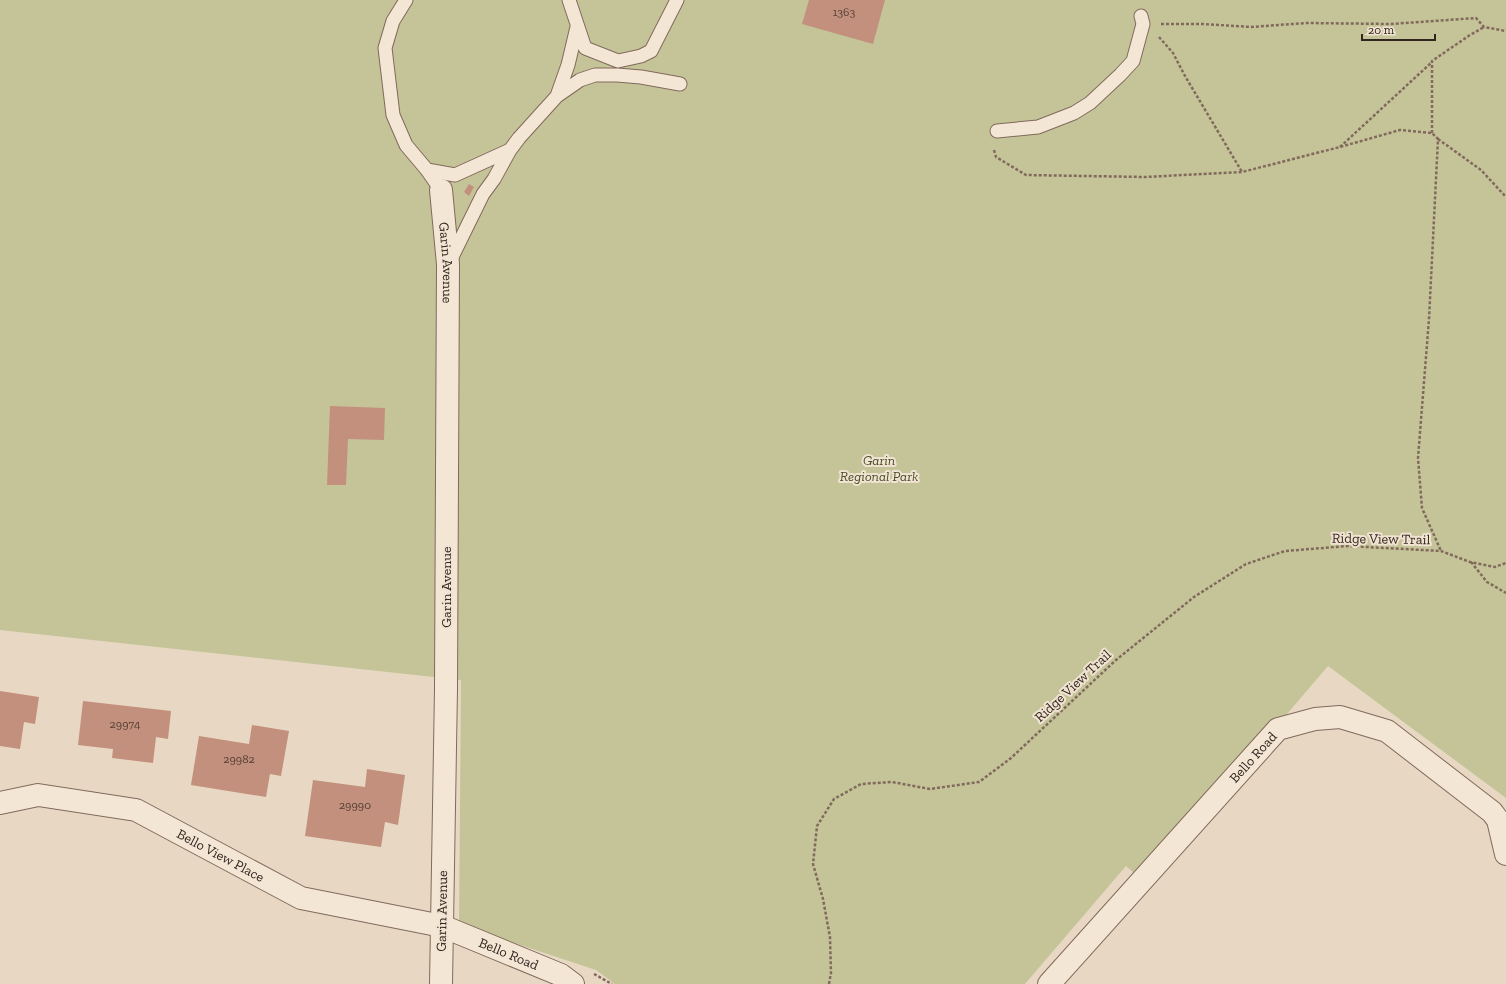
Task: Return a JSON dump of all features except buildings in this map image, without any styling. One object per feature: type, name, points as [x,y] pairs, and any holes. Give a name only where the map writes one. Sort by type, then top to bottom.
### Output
[{"type":"street","name":"Garin Avenue","points":[[441,190],[448,264],[446,681],[441,984]]},
{"type":"street","name":"Bello Road","points":[[1049,984],[1278,729],[1316,719],[1340,717],[1387,731],[1492,812],[1498,820],[1506,854]]},
{"type":"street","name":"Bello View Place","points":[[0,802],[38,795],[136,810],[301,898],[442,926]]},
{"type":"street","name":"Bello Road","points":[[442,926],[561,976],[573,984]]},
{"type":"lane","points":[[406,0],[393,21],[385,48],[393,115],[406,145],[427,170],[441,190]]},
{"type":"lane","points":[[569,0],[585,48],[618,61],[641,56],[651,51],[677,0]]},
{"type":"lane","points":[[997,131],[1038,127],[1074,114],[1090,102],[1115,81],[1133,61],[1142,20]]},
{"type":"lane","points":[[557,96],[568,65],[577,27]]},
{"type":"lane","points":[[448,264],[483,194],[494,179],[510,150],[557,96],[580,80],[595,75],[641,77],[680,84]]},
{"type":"lane","points":[[427,170],[455,175],[510,150]]},
{"type":"path","points":[[1142,20],[1251,27],[1306,23],[1391,24],[1476,18],[1484,27],[1506,31]]},
{"type":"path","points":[[1142,20],[1173,52],[1185,76],[1242,172]]},
{"type":"path","points":[[1340,147],[1432,61],[1484,27]]},
{"type":"path","points":[[1432,61],[1432,133]]},
{"type":"path","points":[[992,143],[996,156],[1026,175],[1145,176],[1242,172],[1400,130],[1432,133],[1481,170],[1506,197]]},
{"type":"path","points":[[1438,139],[1429,319],[1418,458],[1422,508],[1441,551]]},
{"type":"path","name":"Ridge View Trail","points":[[829,984],[831,973],[830,937],[824,899],[813,864],[817,826],[834,799],[861,784],[892,782],[930,789],[979,782],[1011,758],[1116,660],[1194,597],[1246,564],[1286,551],[1348,546],[1441,551],[1470,562],[1495,567],[1506,563]]},
{"type":"path","points":[[1470,562],[1487,582],[1506,593]]},
{"type":"green space","name":"Garin Regional Park","points":[[0,0],[1506,0],[1506,798],[1328,666],[1144,882],[1126,866],[1025,984],[615,984],[596,970],[459,925],[461,680],[0,630]]}]
